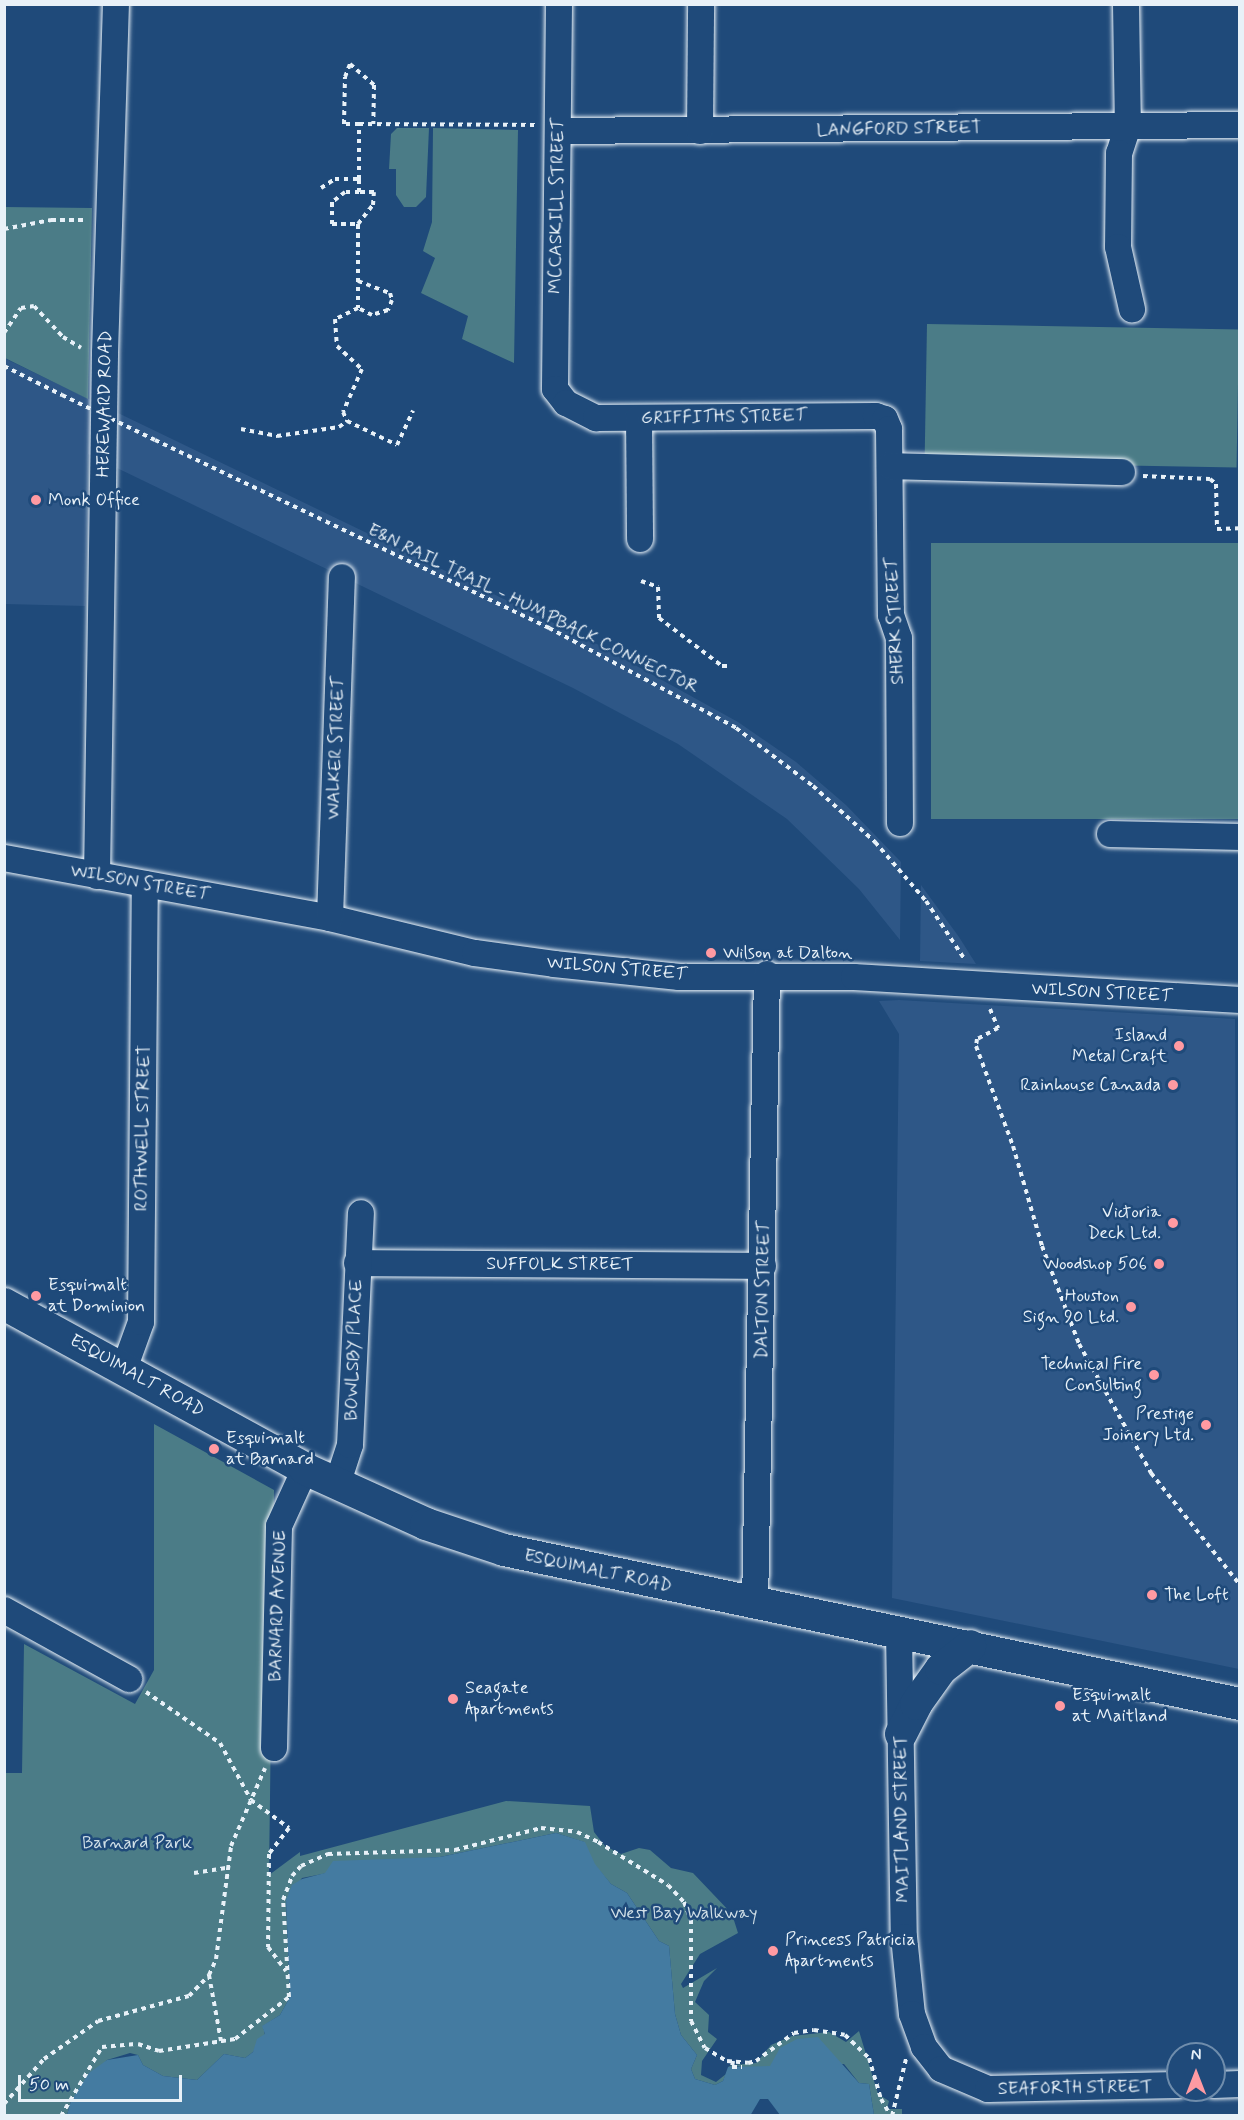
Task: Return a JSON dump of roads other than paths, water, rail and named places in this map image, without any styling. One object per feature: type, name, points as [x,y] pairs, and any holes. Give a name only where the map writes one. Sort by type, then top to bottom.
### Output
[{"type":"main road","name":"ESQUIMALT ROAD","points":[[4,1304],[304,1469],[426,1524],[504,1550],[755,1605],[970,1646],[1239,1704]]},
{"type":"main road","points":[[901,1734],[916,1704],[941,1669],[970,1646]]},
{"type":"street","name":"HEREWARD ROAD","points":[[97,876],[105,365],[116,4]]},
{"type":"street","name":"MCCASKILL STREET","points":[[559,4],[555,390],[566,403]]},
{"type":"street","points":[[700,4],[700,131]]},
{"type":"street","points":[[1126,4],[1128,126],[1119,153],[1118,247],[1132,309]]},
{"type":"street","name":"LANGFORD STREET","points":[[558,130],[700,131],[1239,125]]},
{"type":"street","name":"GRIFFITHS STREET","points":[[566,403],[596,418],[876,416],[885,419]]},
{"type":"street","points":[[639,418],[640,539]]},
{"type":"street","name":"SHERK STREET","points":[[885,419],[889,429],[891,615],[899,638],[900,823]]},
{"type":"street","points":[[890,466],[1122,472]]},
{"type":"street","name":"WALKER STREET","points":[[330,918],[342,577]]},
{"type":"street","points":[[1110,834],[1239,837]]},
{"type":"street","name":"WILSON STREET","points":[[4,858],[330,918],[475,952],[554,964],[679,976],[767,974],[1239,1000]]},
{"type":"street","name":"ROTHWELL STREET","points":[[124,1369],[141,1322],[145,884]]},
{"type":"street","name":"DALTON STREET","points":[[755,1605],[764,1266],[767,974]]},
{"type":"street","name":"BOWLSBY PLACE","points":[[337,1485],[350,1445],[361,1213]]},
{"type":"street","name":"SUFFOLK STREET","points":[[357,1263],[764,1266]]},
{"type":"street","name":"BARNARD AVENUE","points":[[274,1748],[279,1526],[304,1469]]},
{"type":"street","points":[[4,1610],[129,1679]]},
{"type":"street","name":"MAITLAND STREET","points":[[899,1632],[904,1937],[912,2014],[924,2047],[941,2069]]},
{"type":"street","name":"SEAFORTH STREET","points":[[941,2069],[988,2090],[1166,2085]]},
{"type":"place","name":"Monk Office","points":[[36,500]]},
{"type":"place","name":"Wilson at Dalton","points":[[711,953]]},
{"type":"place","name":"Island Metal Craft","points":[[1179,1046]]},
{"type":"place","name":"Rainhouse Canada","points":[[1173,1085]]},
{"type":"place","name":"Victoria Deck Ltd.","points":[[1173,1223]]},
{"type":"place","name":"Woodshop 506","points":[[1159,1264]]},
{"type":"place","name":"Esquimalt at Dominion","points":[[36,1296]]},
{"type":"place","name":"Houston Sign 90 Ltd.","points":[[1131,1307]]},
{"type":"place","name":"Technical Fire Consulting","points":[[1154,1375]]},
{"type":"place","name":"Prestige Joinery Ltd.","points":[[1206,1425]]},
{"type":"place","name":"Esquimalt at Barnard","points":[[214,1449]]},
{"type":"place","name":"The Loft","points":[[1152,1595]]},
{"type":"place","name":"Seagate Apartments","points":[[453,1699]]},
{"type":"place","name":"Esquimalt at Maitland","points":[[1060,1706]]},
{"type":"place","name":"Princess Patricia Apartments","points":[[773,1951]]},
{"type":"park label","name":"Barnard Park","points":[[137,1843]]},
{"type":"park label","name":"West Bay Walkway","points":[[684,1913]]}]
